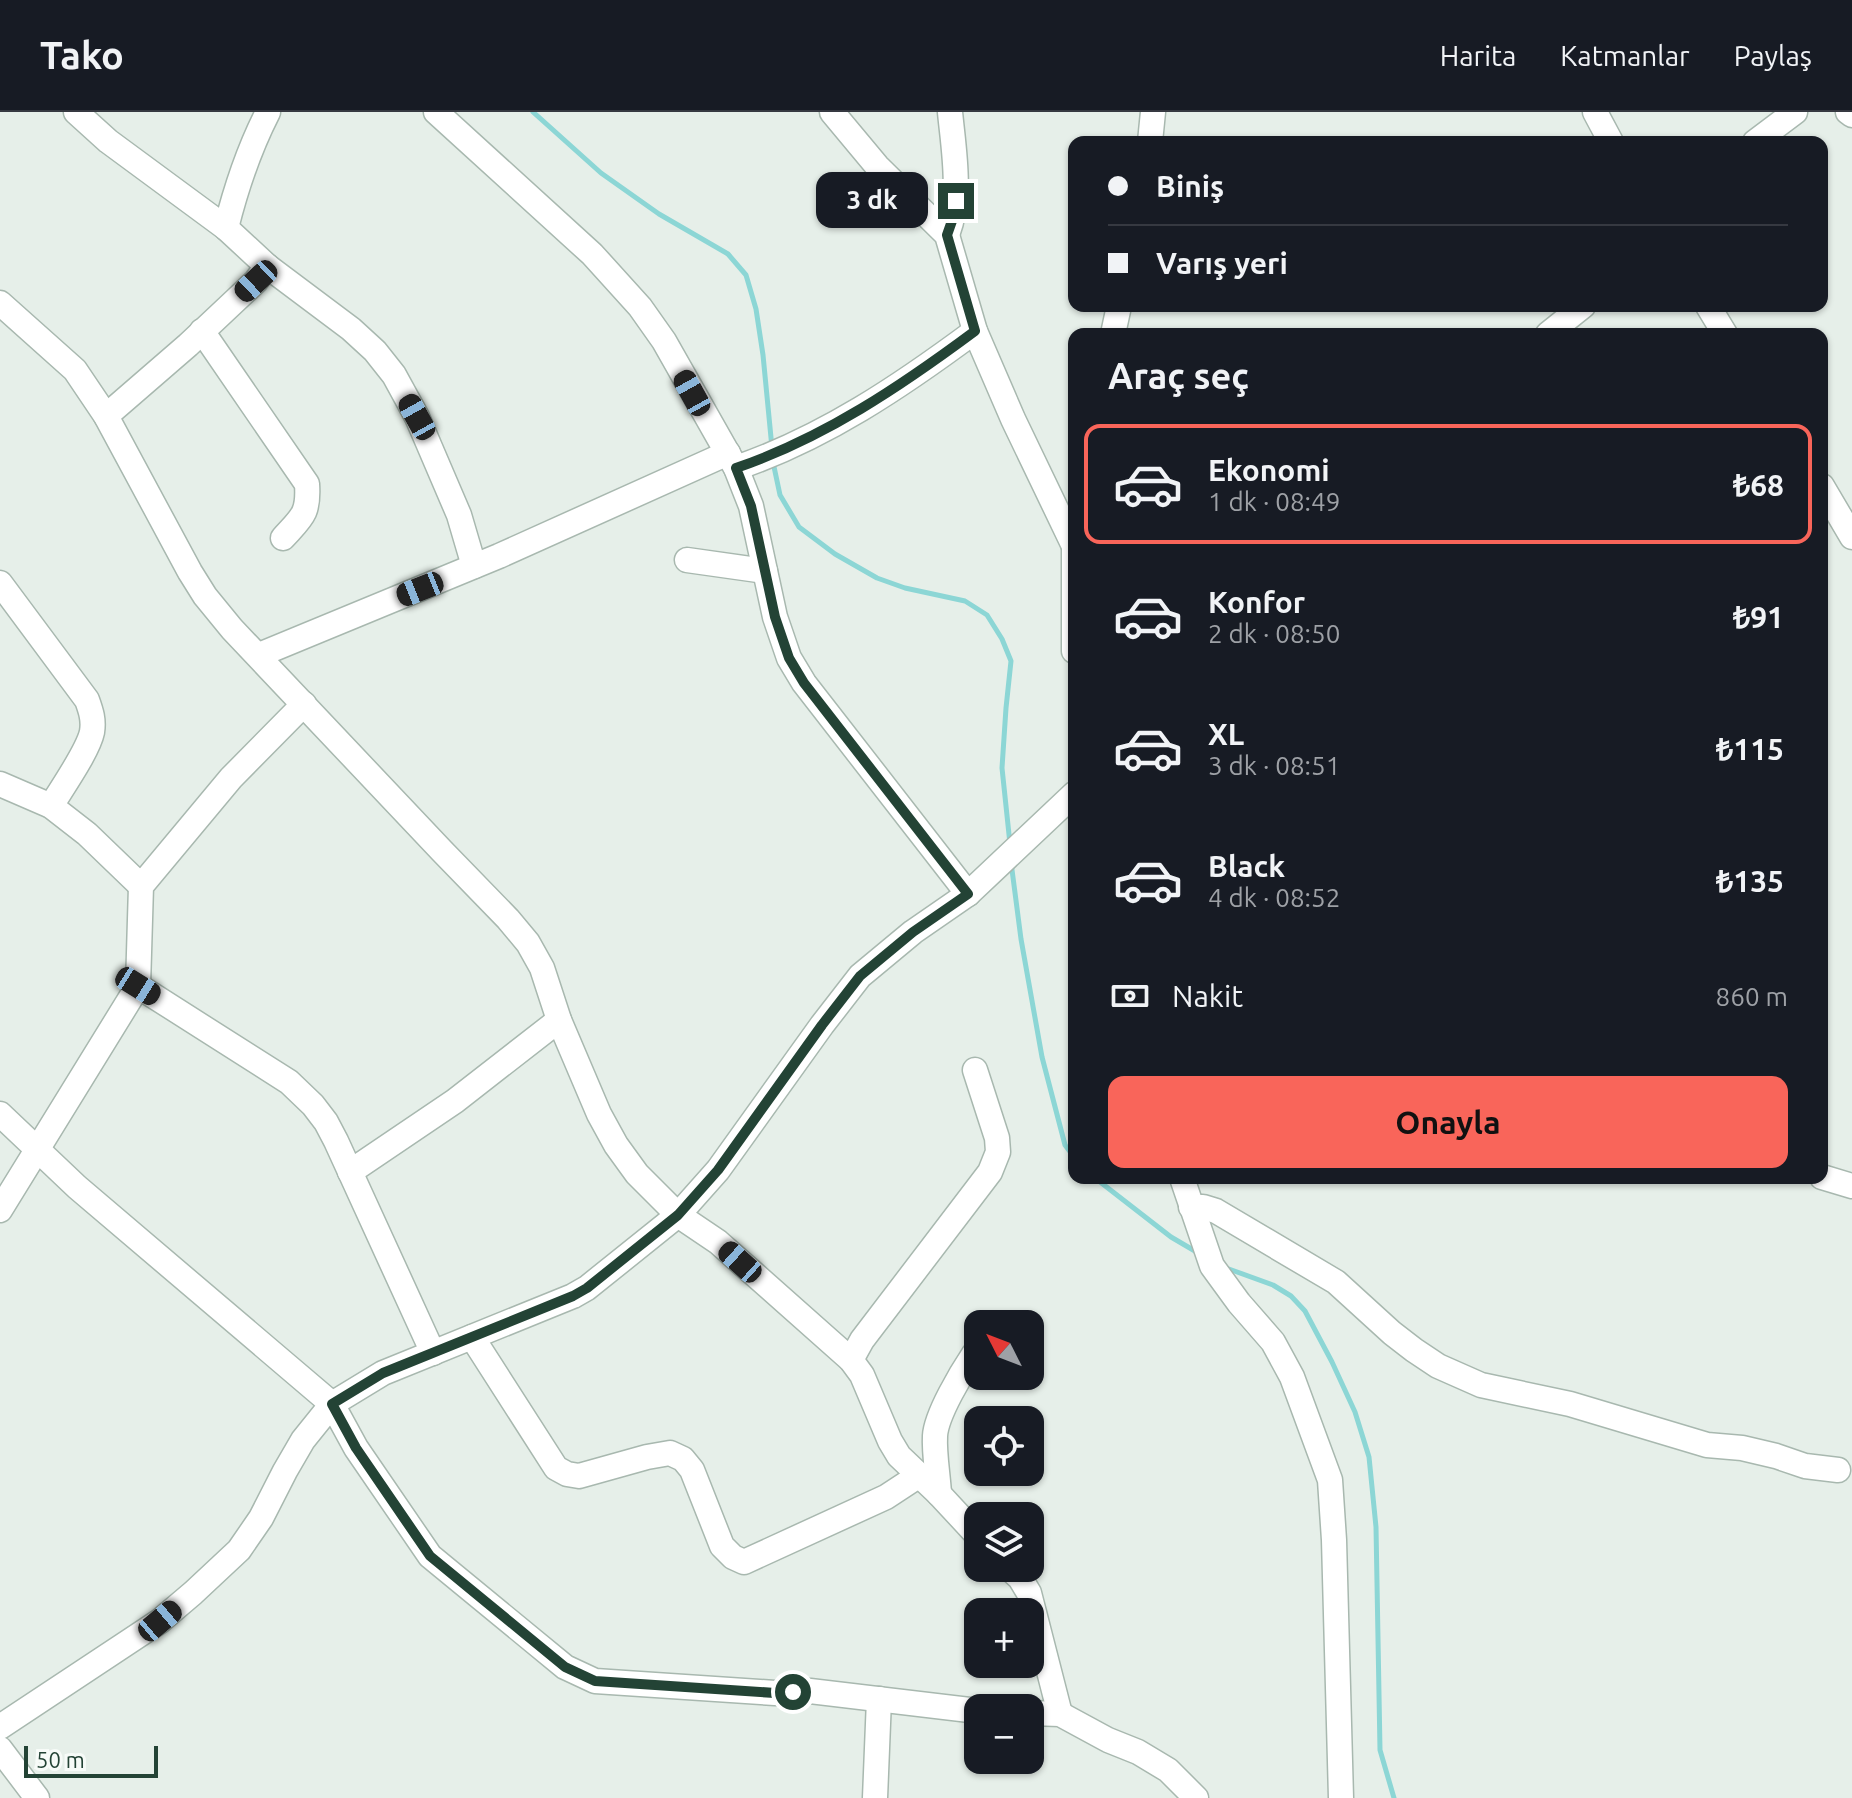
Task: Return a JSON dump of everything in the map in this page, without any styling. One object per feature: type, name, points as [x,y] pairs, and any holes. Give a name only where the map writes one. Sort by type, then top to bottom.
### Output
[{"type":"street","points":[[76,112],[108,141],[226,228],[267,266],[351,329],[375,351],[394,375],[417,417],[459,515],[474,566]]},
{"type":"street","points":[[226,228],[253,143],[268,112]]},
{"type":"street","points":[[436,112],[592,254],[640,307],[664,341],[732,460],[751,506],[775,617],[789,658],[804,683],[968,894]]},
{"type":"street","points":[[832,112],[877,166],[947,235],[975,331],[1013,419],[1068,530]]},
{"type":"street","points":[[947,235],[953,218],[956,176],[950,112]]},
{"type":"street","points":[[1151,136],[1153,112]]},
{"type":"street","points":[[1595,112],[1608,136]]},
{"type":"street","points":[[1763,136],[1795,112]]},
{"type":"street","points":[[106,416],[256,281],[267,266]]},
{"type":"street","points":[[0,303],[75,370],[106,416],[190,572],[232,629],[528,943],[542,968],[559,1020],[599,1114],[637,1174],[678,1215],[718,1242],[851,1360],[862,1375],[899,1456],[964,1521]]},
{"type":"street","points":[[1556,328],[1576,312]]},
{"type":"street","points":[[202,331],[307,484],[305,514],[283,538]]},
{"type":"street","points":[[259,655],[732,460],[762,459],[789,448],[880,397],[975,331]]},
{"type":"street","points":[[1828,496],[1852,537]]},
{"type":"street","points":[[687,560],[765,571]]},
{"type":"street","points":[[0,583],[91,709],[92,727],[88,743],[51,806]]},
{"type":"street","points":[[0,1210],[138,986],[141,886],[196,817],[304,704]]},
{"type":"street","points":[[0,784],[51,806],[96,842],[141,886]]},
{"type":"street","points":[[0,1727],[160,1621],[239,1550],[261,1518],[303,1440],[332,1404],[383,1373],[573,1296],[678,1215],[718,1170],[860,976],[913,932],[968,894],[1068,800]]},
{"type":"street","points":[[138,986],[289,1082],[313,1105],[326,1122],[433,1353]]},
{"type":"street","points":[[350,1172],[455,1101],[559,1020]]},
{"type":"street","points":[[851,1360],[862,1340],[990,1172],[998,1152],[997,1138],[975,1070]]},
{"type":"street","points":[[0,1114],[77,1187],[332,1404],[356,1448],[430,1556],[565,1667],[595,1681],[775,1693],[810,1691],[964,1709]]},
{"type":"street","points":[[1828,1179],[1852,1186]]},
{"type":"street","points":[[1184,1184],[1212,1266],[1273,1342],[1292,1377],[1330,1480],[1341,1798]]},
{"type":"street","points":[[1194,1214],[1203,1207],[1216,1211],[1319,1271],[1414,1350],[1438,1366],[1481,1385],[1570,1404],[1707,1445],[1742,1448],[1805,1466],[1838,1470]]},
{"type":"street","points":[[472,1337],[556,1468],[579,1476],[670,1453],[683,1459],[692,1470],[722,1546],[733,1557],[744,1562],[886,1497],[918,1476]]},
{"type":"street","points":[[939,1494],[935,1433],[964,1369]]},
{"type":"street","points":[[1022,1582],[1029,1593],[1060,1714]]},
{"type":"street","points":[[875,1798],[879,1699]]},
{"type":"street","points":[[1044,1713],[1060,1714],[1138,1752],[1168,1770],[1196,1798]]},
{"type":"street","points":[[0,1749],[37,1798]]},
{"type":"waterway","points":[[533,112],[601,173],[659,214],[728,254],[746,275],[756,309],[763,355],[772,448]]},
{"type":"waterway","points":[[773,462],[780,495],[799,527],[835,554],[877,578],[905,588],[965,601],[987,615],[1002,639],[1011,661],[1002,768],[1010,844]]},
{"type":"waterway","points":[[1011,862],[1042,1057],[1068,1149]]},
{"type":"waterway","points":[[1103,1184],[1171,1237],[1200,1254]]},
{"type":"waterway","points":[[1226,1268],[1273,1285],[1291,1296],[1305,1311],[1355,1412],[1369,1457],[1376,1527],[1380,1750],[1394,1798]]},
{"type":"route","points":[[793,1692],[595,1681],[565,1667],[430,1556],[356,1448],[332,1404],[383,1373],[587,1288],[678,1215],[718,1170],[860,976],[913,932],[968,894],[804,683],[789,658],[775,617],[751,506],[736,468],[789,448],[842,420],[936,360],[975,331],[947,235],[956,201]]}]
